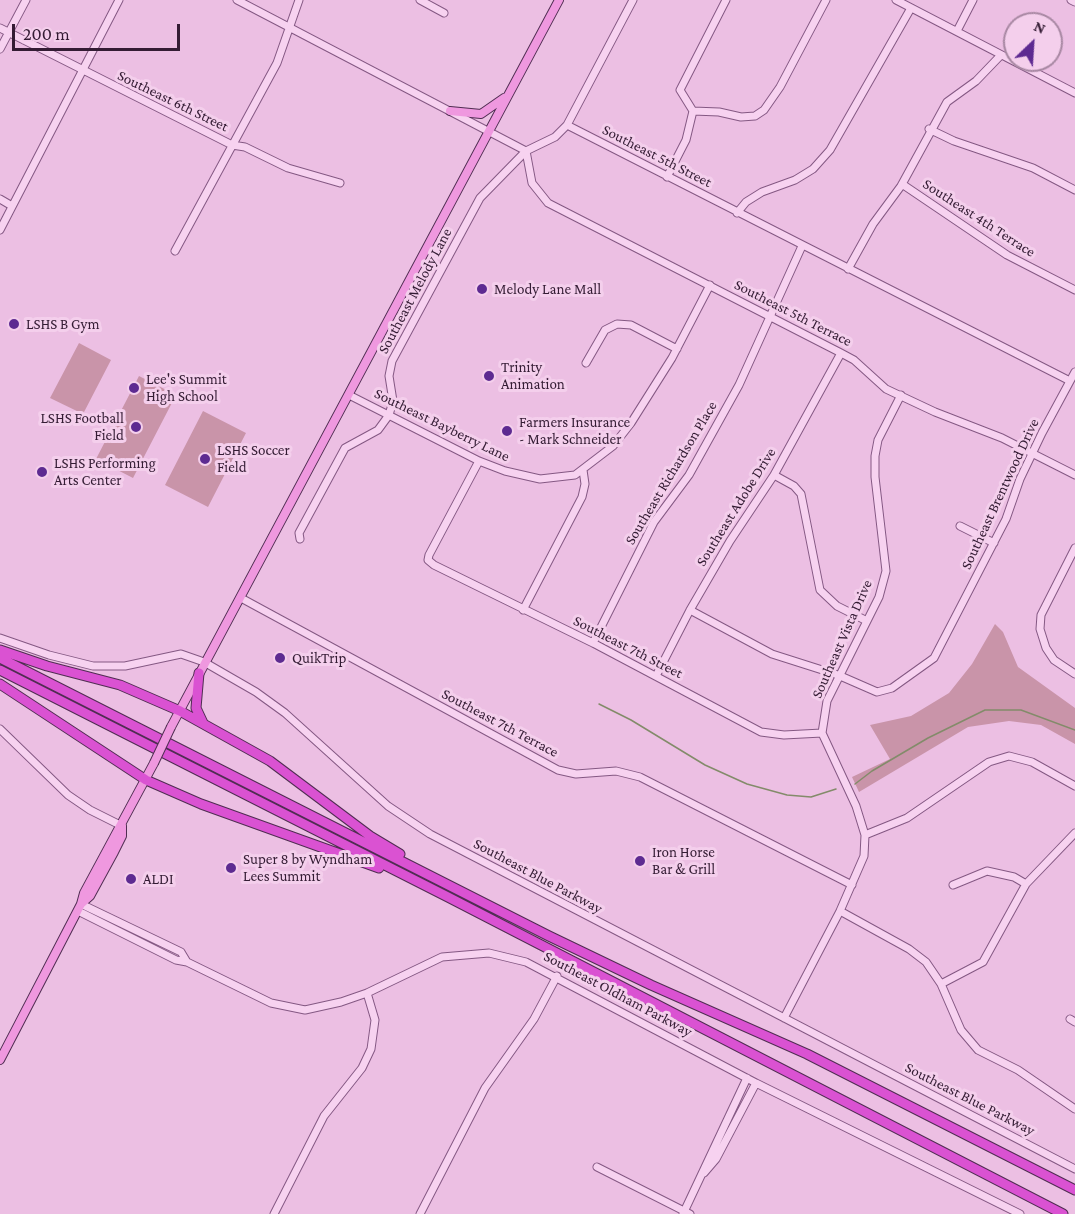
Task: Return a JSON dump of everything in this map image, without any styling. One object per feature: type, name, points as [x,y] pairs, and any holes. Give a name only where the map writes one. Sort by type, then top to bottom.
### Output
[{"type":"highway","points":[[0,650],[47,666],[120,685],[180,711],[270,761],[370,836],[427,870],[433,877]]},
{"type":"highway","points":[[0,657],[433,877],[651,985],[807,1054],[1075,1190]]},
{"type":"highway","points":[[0,670],[448,897],[1064,1214]]},
{"type":"highway","points":[[198,673],[196,708],[204,725]]},
{"type":"highway","points":[[0,684],[146,780],[201,804],[358,859],[437,896],[448,897]]},
{"type":"main road","points":[[0,1060],[80,907],[87,886],[146,780],[198,673],[241,598],[559,0]]},
{"type":"main road","points":[[450,111],[481,114],[509,93]]},
{"type":"street","points":[[0,49],[26,0]]},
{"type":"street","points":[[0,230],[119,0]]},
{"type":"street","points":[[237,0],[526,151],[555,137],[567,125],[633,0]]},
{"type":"street","points":[[175,251],[277,63],[299,0]]},
{"type":"street","points":[[420,0],[444,13]]},
{"type":"street","points":[[667,177],[686,140],[693,111],[680,90],[726,0]]},
{"type":"street","points":[[693,111],[719,112],[741,117],[755,116],[764,110],[780,87],[826,0]]},
{"type":"street","points":[[896,0],[1075,93]]},
{"type":"street","points":[[957,31],[973,0]]},
{"type":"street","points":[[736,213],[746,202],[762,192],[795,180],[813,169],[830,150],[911,8]]},
{"type":"street","name":"Southeast 6th Street","points":[[0,28],[232,145],[245,147],[288,168],[340,183]]},
{"type":"street","points":[[848,269],[873,224],[889,205],[902,184],[930,129],[947,102],[976,81],[1001,54]]},
{"type":"street","name":"Southeast 5th Street","points":[[567,125],[1070,381]]},
{"type":"street","points":[[930,129],[962,144],[1033,168],[1075,190]]},
{"type":"street","name":"Southeast 5th Terrace","points":[[526,151],[532,183],[548,203],[842,353],[854,360],[885,389],[934,412],[1033,452],[1075,475]]},
{"type":"street","name":"Southeast Melody Lane","points":[[389,415],[393,400],[389,376],[392,361],[480,198],[526,151]]},
{"type":"street","name":"Southeast 4th Terrace","points":[[902,184],[933,202],[1007,255],[1075,290]]},
{"type":"street","points":[[0,199],[12,206]]},
{"type":"street","name":"Southeast Richardson Place","points":[[593,643],[654,522],[689,475],[739,386],[802,246]]},
{"type":"street","name":"Southeast Bayberry Lane","points":[[349,395],[479,461],[519,476],[540,479],[565,478],[583,470],[622,435],[677,349],[710,285]]},
{"type":"street","points":[[586,363],[605,330],[617,324],[631,325],[677,349]]},
{"type":"street","name":"Southeast Adobe Drive","points":[[656,676],[690,610],[730,541],[774,475],[842,353]]},
{"type":"street","name":"Southeast Brentwood Drive","points":[[838,675],[877,692],[892,688],[934,658],[994,543],[1033,452],[1075,372]]},
{"type":"street","name":"Southeast Vista Drive","points":[[822,732],[827,701],[879,597],[886,571],[874,477],[875,456],[878,440],[901,395]]},
{"type":"street","points":[[300,539],[299,533],[345,448],[378,430],[389,415]]},
{"type":"street","name":"Southeast 7th Street","points":[[479,461],[428,560],[523,610],[593,643],[761,732],[784,735],[822,732]]},
{"type":"street","points":[[523,610],[582,497],[585,484],[583,470]]},
{"type":"street","points":[[774,475],[794,486],[801,494],[820,590],[837,606],[867,621]]},
{"type":"street","points":[[960,526],[994,543]]},
{"type":"street","points":[[1075,548],[1041,615],[1040,629],[1046,648],[1054,660],[1075,674]]},
{"type":"street","name":"Southeast 7th Terrace","points":[[241,598],[558,770],[576,774],[616,771],[640,777],[852,885]]},
{"type":"street","points":[[690,610],[772,654],[838,675]]},
{"type":"street","name":"Southeast Blue Parkway","points":[[0,638],[49,655],[93,666],[125,666],[181,654],[204,663],[256,692],[285,713],[380,799],[430,834],[1075,1169]]},
{"type":"street","points":[[0,729],[68,795],[90,810],[122,826]]},
{"type":"street","points":[[784,1018],[840,911],[864,856],[865,835],[856,806],[822,732]]},
{"type":"street","points":[[865,835],[907,818],[989,762],[1009,756],[1032,762],[1075,786]]},
{"type":"street","points":[[941,984],[983,962],[1026,884],[1075,833]]},
{"type":"street","points":[[953,885],[987,871],[1014,877],[1026,884]]},
{"type":"street","name":"Southeast Oldham Parkway","points":[[80,907],[181,952],[187,962],[271,1003],[305,1010],[341,1002],[367,993],[442,957],[489,953],[526,962],[557,976],[756,1083],[1020,1214]]},
{"type":"street","points":[[840,911],[909,949],[926,962],[941,984],[961,1030],[978,1050],[1018,1070],[1075,1108]]},
{"type":"street","points":[[420,1214],[483,1092],[534,1019],[557,976]]},
{"type":"street","points":[[274,1214],[324,1116],[360,1071],[371,1049],[375,1020],[367,993]]},
{"type":"street","points":[[597,1167],[686,1213],[708,1156],[747,1078]]},
{"type":"street","points":[[701,1178],[716,1159],[756,1083]]},
{"type":"shaded area","points":[[79,343],[111,360],[83,414],[50,398]]},
{"type":"shaded area","name":"LSHS Football Field","points":[[139,376],[176,395],[133,478],[96,459]]},
{"type":"shaded area","name":"LSHS Soccer Field","points":[[203,411],[246,433],[208,507],[165,485]]},
{"type":"shaded area","points":[[995,624],[1003,632],[1018,667],[1075,708],[1075,744],[1041,725],[1009,721],[968,727],[859,792],[852,777],[890,759],[870,725],[911,716],[949,693],[972,664]]},
{"type":"waterway","points":[[599,704],[631,720],[705,765],[747,784],[787,795],[811,797],[836,789]]},
{"type":"waterway","points":[[855,784],[872,771],[928,738],[985,710],[1021,710],[1075,730]]},
{"type":"place","name":"Melody Lane Mall","points":[[482,289]]},
{"type":"place","name":"LSHS B Gym","points":[[14,324]]},
{"type":"place","name":"Trinity Animation","points":[[489,376]]},
{"type":"place","name":"Lee's Summit High School","points":[[134,388]]},
{"type":"place","name":"LSHS Football Field","points":[[136,427]]},
{"type":"place","name":"Farmers Insurance - Mark Schneider","points":[[507,431]]},
{"type":"place","name":"LSHS Soccer Field","points":[[205,459]]},
{"type":"place","name":"LSHS Performing Arts Center","points":[[42,472]]},
{"type":"place","name":"QuikTrip","points":[[280,658]]},
{"type":"place","name":"Iron Horse Bar & Grill","points":[[640,861]]},
{"type":"place","name":"Super 8 by Wyndham Lees Summit","points":[[231,868]]},
{"type":"place","name":"ALDI","points":[[131,879]]}]
